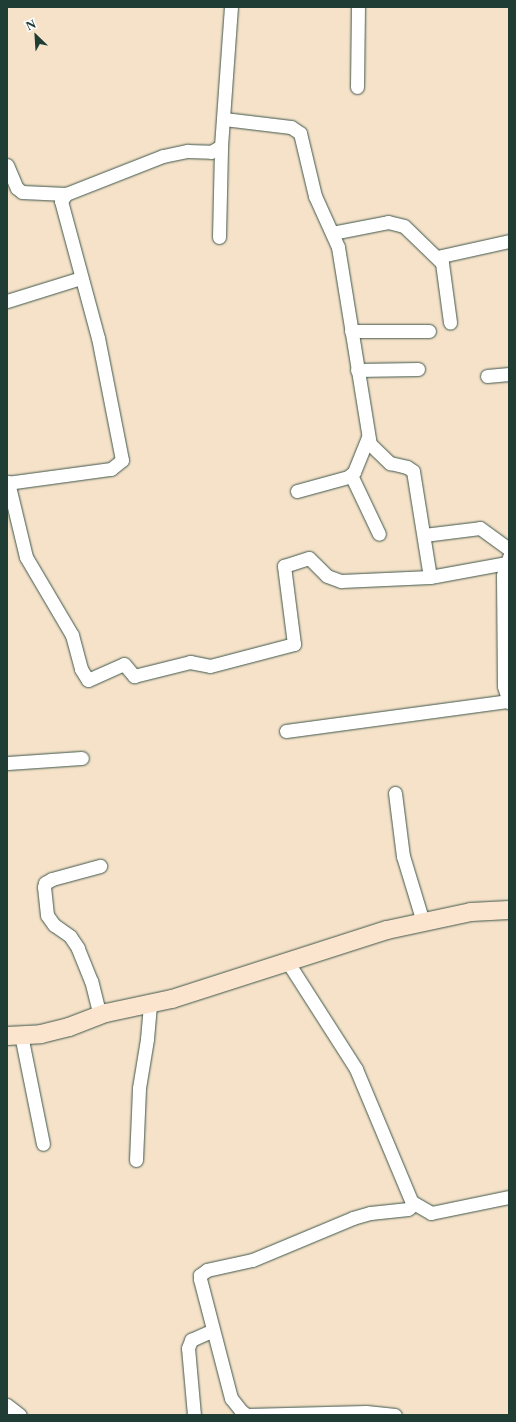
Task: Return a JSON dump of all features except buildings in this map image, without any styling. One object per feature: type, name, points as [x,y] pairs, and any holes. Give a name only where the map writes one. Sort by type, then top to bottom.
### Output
[{"type":"street","points":[[219,237],[221,146],[231,7]]},
{"type":"street","points":[[357,87],[358,7]]},
{"type":"street","points":[[224,119],[296,129],[301,138],[319,206],[338,247],[368,437],[373,449],[390,463],[413,471],[430,577]]},
{"type":"street","points":[[7,164],[17,188],[22,192],[66,194],[163,156],[187,151],[211,152],[221,146]]},
{"type":"street","points":[[66,194],[61,201],[62,210],[98,338],[122,460],[111,469],[8,482],[26,557],[72,635],[81,670],[88,680],[124,664],[134,676],[190,662],[210,666],[294,644],[284,566],[309,558],[327,576],[341,581],[430,577],[508,560],[504,575],[504,686],[509,701],[286,731]]},
{"type":"street","points":[[332,232],[388,222],[398,224],[437,257],[444,272],[450,322]]},
{"type":"street","points":[[437,257],[509,241]]},
{"type":"street","points":[[7,301],[81,278]]},
{"type":"street","points":[[351,331],[429,331]]},
{"type":"street","points":[[357,370],[418,368]]},
{"type":"street","points":[[487,376],[509,374]]},
{"type":"street","points":[[298,491],[339,481],[350,475],[359,461],[368,437]]},
{"type":"street","points":[[350,475],[379,534]]},
{"type":"street","points":[[424,535],[480,528],[509,549]]},
{"type":"street","points":[[7,763],[82,758]]},
{"type":"street","points":[[394,793],[403,856],[423,922]]},
{"type":"street","points":[[100,866],[52,878],[45,883],[44,887],[47,915],[54,925],[70,936],[78,948],[91,981],[100,1016]]},
{"type":"street","points":[[43,1144],[14,1036],[69,1027],[100,1016],[150,1004],[287,961],[423,922],[471,912],[509,910]]},
{"type":"street","points":[[287,961],[356,1069],[412,1202],[431,1214],[509,1197]]},
{"type":"street","points":[[136,1160],[139,1088],[148,1039],[150,1004]]},
{"type":"street","points":[[395,1415],[366,1412],[304,1415],[247,1415],[241,1411],[231,1398],[200,1279],[203,1272],[252,1260],[353,1218],[376,1212],[408,1209],[412,1202]]},
{"type":"street","points":[[194,1415],[188,1348],[191,1340],[213,1330]]},
{"type":"street","points":[[7,1405],[20,1415]]}]
